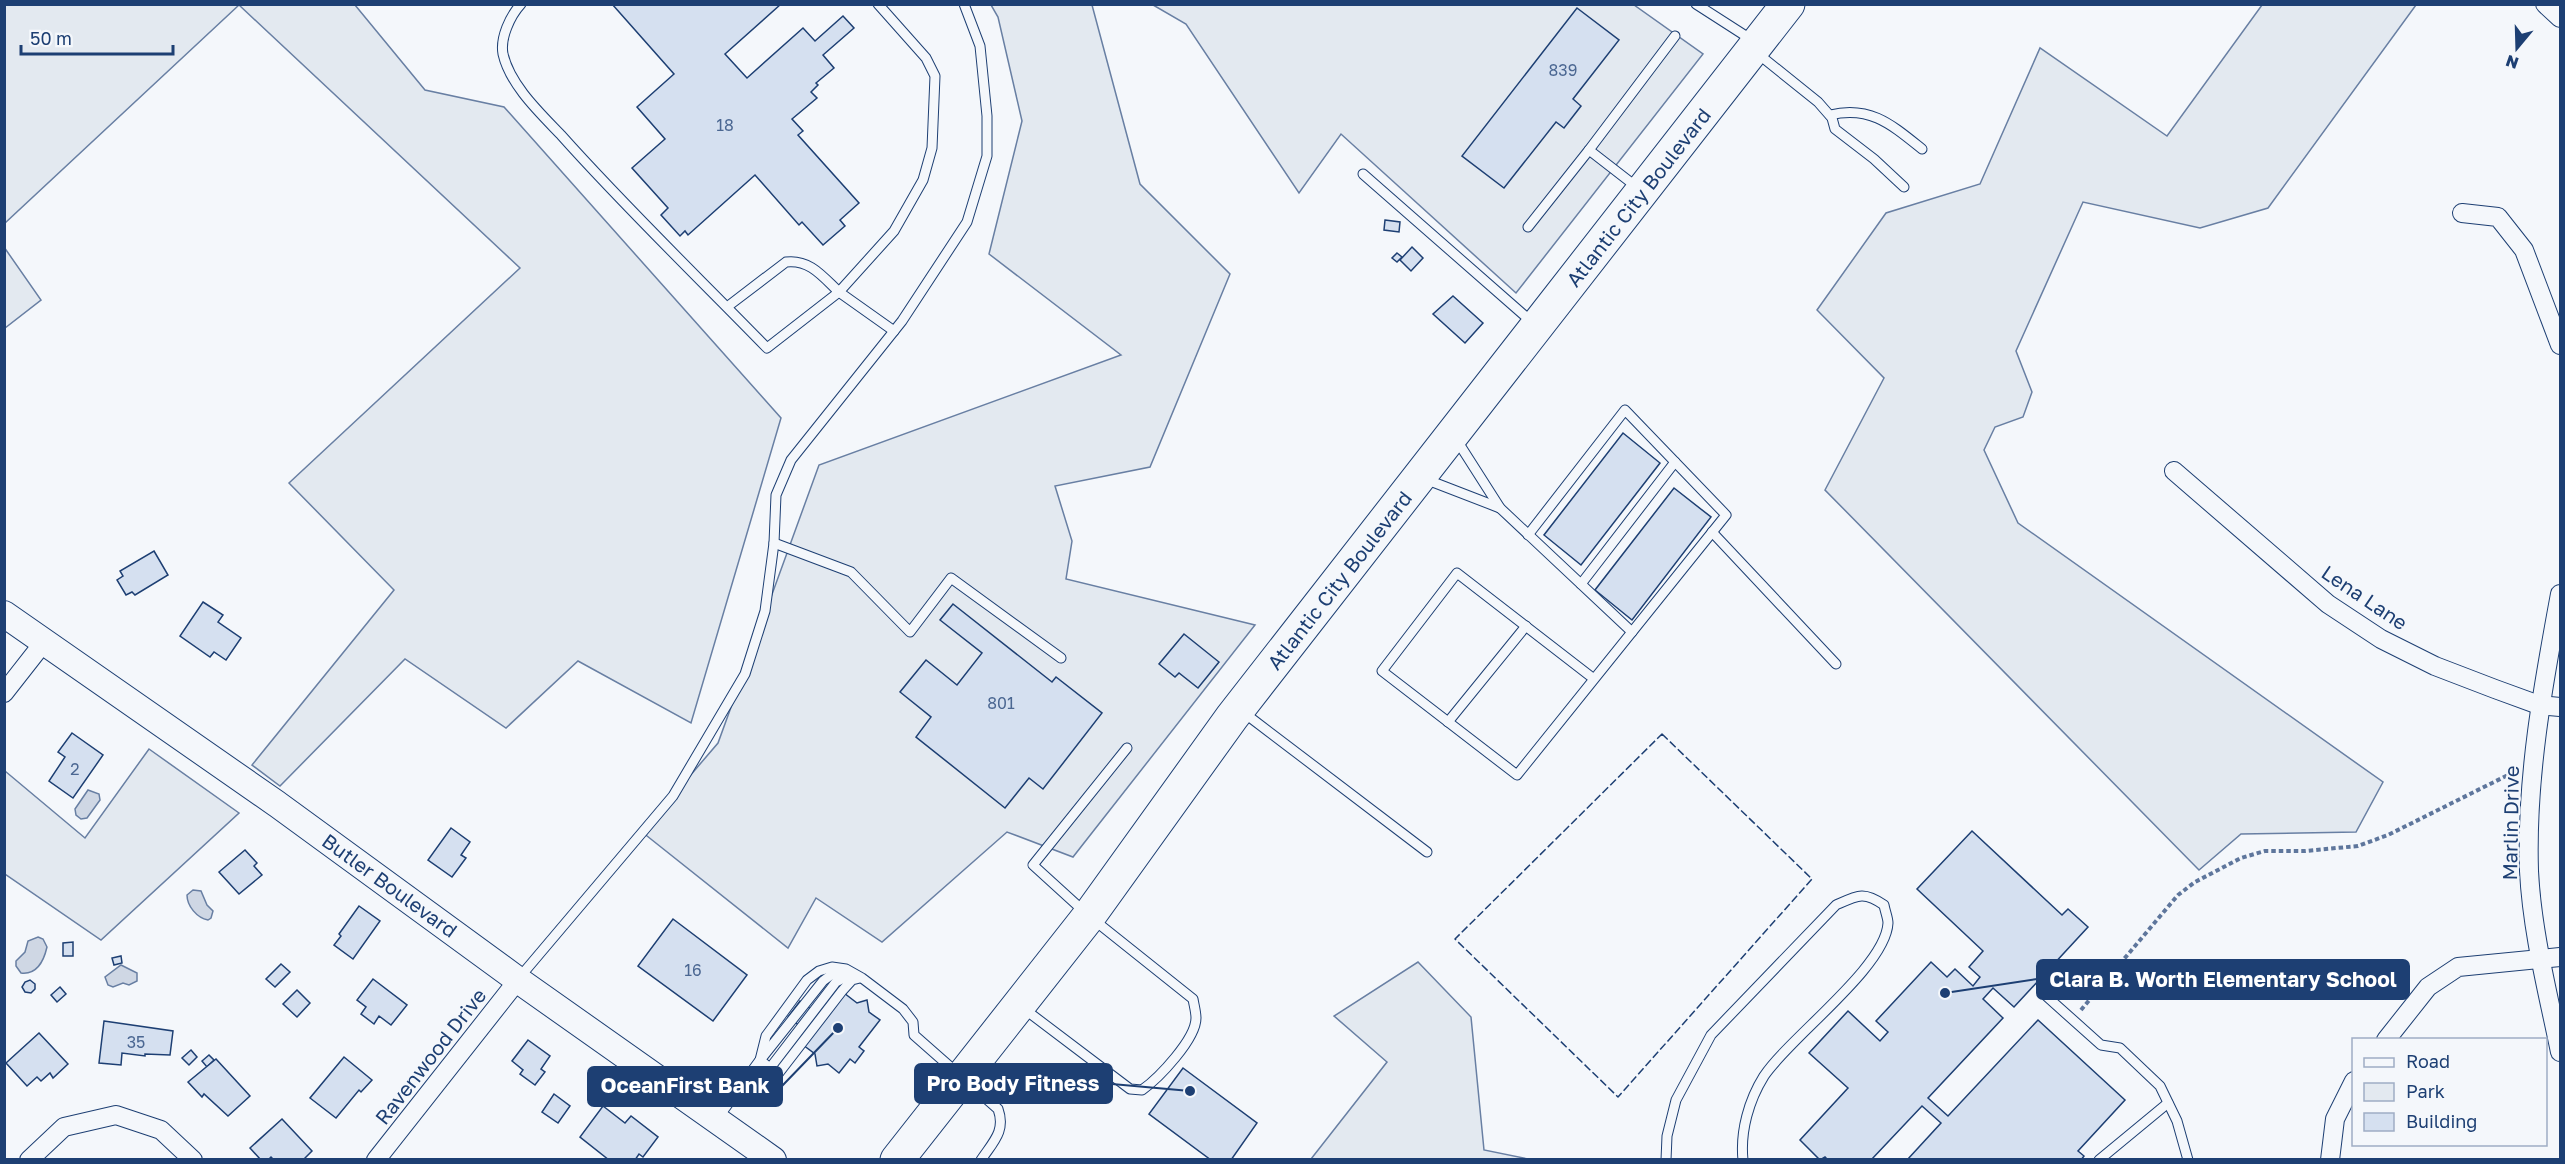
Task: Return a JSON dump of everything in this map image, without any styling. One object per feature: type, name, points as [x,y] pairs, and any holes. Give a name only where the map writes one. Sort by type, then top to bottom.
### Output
[{"type":"highway","name":"Atlantic City Boulevard","points":[[897,1160],[1089,916],[1239,709],[1788,4]]},
{"type":"street","points":[[2545,4],[2560,18]]},
{"type":"street","points":[[2462,213],[2498,218],[2524,250],[2560,345]]},
{"type":"street","name":"Lena Lane","points":[[2174,471],[2328,604],[2381,639],[2435,666],[2539,705],[2560,707]]},
{"type":"street","name":"Marlin Drive","points":[[2560,594],[2539,705],[2529,808],[2529,873],[2540,960],[2560,1052]]},
{"type":"street","name":"Butler Boulevard","points":[[4,614],[287,810],[518,980],[773,1160]]},
{"type":"street","points":[[4,693],[44,642]]},
{"type":"street","points":[[2388,1038],[2428,987],[2458,967],[2560,957]]},
{"type":"street","name":"Ravenwood Drive","points":[[376,1160],[518,980]]},
{"type":"street","points":[[2330,1160],[2336,1119],[2352,1085]]},
{"type":"street","points":[[29,1160],[64,1127],[116,1115],[161,1130],[193,1160]]},
{"type":"lane","points":[[521,4],[516,9],[505,33],[503,53],[513,78],[599,178],[767,348],[839,292],[894,231],[923,180],[932,148],[935,76],[926,58],[878,4]]},
{"type":"lane","points":[[518,980],[673,796],[745,674],[765,611],[774,543],[776,495],[791,460],[894,331],[967,222],[987,156],[987,116],[980,46],[963,4]]},
{"type":"lane","points":[[1696,4],[1755,46],[1818,102],[1830,115],[1835,129],[1874,159],[1904,187]]},
{"type":"lane","points":[[1528,227],[1675,36]]},
{"type":"lane","points":[[1830,115],[1847,111],[1872,115],[1894,127],[1922,149]]},
{"type":"lane","points":[[1589,150],[1642,192]]},
{"type":"lane","points":[[1363,174],[1537,327]]},
{"type":"lane","points":[[727,307],[786,262],[798,261],[810,265],[839,292],[894,331]]},
{"type":"lane","points":[[1528,535],[1625,410],[1726,515],[1517,775],[1382,671],[1457,573],[1594,679]]},
{"type":"lane","points":[[1453,435],[1500,507],[1632,632]]},
{"type":"lane","points":[[1581,584],[1676,462]]},
{"type":"lane","points":[[1420,477],[1500,507]]},
{"type":"lane","points":[[1712,532],[1836,664]]},
{"type":"lane","points":[[774,543],[851,572],[910,632],[951,578],[1061,658]]},
{"type":"lane","points":[[1448,722],[1526,627]]},
{"type":"lane","points":[[1239,709],[1427,852]]},
{"type":"lane","points":[[1019,1004],[1130,1089],[1142,1090],[1159,1078],[1193,1031],[1196,1019],[1193,999],[1089,916],[1034,865],[1127,748]]},
{"type":"lane","points":[[1666,1160],[1667,1136],[1676,1100],[1711,1035],[1836,905],[1854,897],[1870,896],[1884,905],[1888,923],[1884,940],[1854,980],[1765,1074],[1753,1095],[1745,1123],[1743,1160]]},
{"type":"lane","points":[[717,1119],[760,1060],[766,1036],[813,975],[832,967],[846,969],[862,978],[903,1009],[913,1022],[914,1035],[998,1109],[1002,1121],[1000,1133],[981,1160]]},
{"type":"lane","points":[[760,1060],[774,1071],[836,982],[848,976],[862,978]]},
{"type":"lane","points":[[2044,994],[2101,1044],[2120,1048],[2160,1086],[2177,1121],[2188,1160]]},
{"type":"lane","points":[[2099,1160],[2168,1103]]},
{"type":"path","points":[[2073,1020],[2178,896],[2195,882],[2241,858],[2265,851],[2305,851],[2358,846],[2388,835],[2533,763]]},
{"type":"green space","points":[[5,4],[355,5],[425,90],[504,107],[781,418],[691,723],[578,661],[506,728],[405,659],[280,786],[252,765],[394,590],[289,483],[520,268],[239,5],[5,223]]},
{"type":"green space","points":[[991,5],[1092,5],[1140,184],[1230,274],[1150,467],[1055,486],[1072,541],[1066,579],[1255,625],[1073,857],[1007,832],[882,942],[816,898],[788,948],[642,832],[718,743],[819,465],[1121,355],[989,254],[1022,121],[998,17]]},
{"type":"green space","points":[[1153,5],[1634,5],[1703,54],[1516,293],[1341,134],[1299,193],[1186,24]]},
{"type":"green space","points":[[2262,5],[2416,5],[2268,208],[2200,228],[2083,202],[2016,351],[2032,392],[2023,417],[1995,427],[1984,450],[2018,523],[2383,782],[2356,832],[2241,834],[2199,870],[1825,490],[1884,378],[1817,310],[1886,213],[1980,184],[2040,48],[2167,136]]},
{"type":"green space","points":[[4,247],[41,300],[5,328],[4,328]]},
{"type":"green space","points":[[149,749],[239,813],[101,940],[5,874],[5,771],[85,838]]},
{"type":"green space","points":[[1418,962],[1471,1017],[1484,1150],[1528,1159],[1311,1159],[1387,1062],[1334,1016]]},
{"type":"shaded area","points":[[88,790],[99,794],[100,800],[87,818],[81,819],[76,815],[75,809]]},
{"type":"shaded area","points":[[193,890],[201,891],[207,905],[213,911],[208,920],[197,914],[189,903],[187,895]]},
{"type":"shaded area","points":[[38,937],[43,939],[47,947],[44,957],[39,966],[31,972],[21,973],[16,966],[16,961],[25,952],[28,941]]},
{"type":"shaded area","points":[[121,965],[137,973],[137,981],[129,985],[123,983],[113,987],[108,985],[105,977]]},
{"type":"building","points":[[612,4],[781,4],[725,54],[747,78],[803,28],[815,41],[843,16],[854,28],[823,55],[834,68],[816,83],[818,85],[811,92],[817,98],[792,119],[803,131],[798,135],[859,203],[840,220],[845,226],[823,245],[802,222],[799,225],[755,175],[688,235],[685,231],[680,236],[661,215],[668,208],[632,168],[665,139],[637,107],[674,74]]},
{"type":"building","points":[[1577,8],[1619,40],[1573,99],[1581,106],[1564,128],[1556,122],[1504,188],[1462,156]]},
{"type":"building","points":[[1385,220],[1400,222],[1399,232],[1384,230]]},
{"type":"building","points":[[1412,247],[1423,258],[1411,271],[1400,260]]},
{"type":"building","points":[[1397,253],[1402,257],[1397,262],[1392,258]]},
{"type":"building","points":[[1453,296],[1483,323],[1465,343],[1433,314]]},
{"type":"building","points":[[1623,433],[1660,463],[1581,565],[1544,535]]},
{"type":"building","points":[[1674,488],[1711,517],[1632,620],[1595,590]]},
{"type":"building","points":[[154,551],[168,575],[135,595],[132,592],[126,595],[117,580],[123,576],[120,571]]},
{"type":"building","points":[[203,602],[223,615],[218,622],[241,638],[226,660],[214,652],[210,657],[180,636]]},
{"type":"building","points":[[953,604],[1052,682],[1056,677],[1102,713],[1043,789],[1029,778],[1005,808],[916,737],[931,717],[900,692],[926,660],[957,685],[982,653],[940,620]]},
{"type":"building","points":[[1184,634],[1219,662],[1198,688],[1179,673],[1175,677],[1159,664]]},
{"type":"building","points":[[72,733],[103,755],[73,798],[49,781],[65,757],[58,752]]},
{"type":"building","points":[[451,828],[470,842],[461,855],[466,858],[452,877],[428,860]]},
{"type":"building","points":[[1972,831],[2062,915],[2068,909],[2088,927],[2014,1007],[1993,988],[1983,999],[2003,1018],[1928,1098],[1948,1116],[2038,1020],[2125,1100],[2078,1151],[2084,1156],[2081,1160],[1907,1160],[1941,1123],[1922,1106],[1871,1160],[1828,1160],[1825,1157],[1820,1160],[1800,1140],[1848,1088],[1809,1053],[1848,1011],[1880,1041],[1888,1032],[1876,1021],[1931,962],[1947,977],[1955,969],[1973,986],[1980,977],[1969,967],[1983,951],[1917,889]]},
{"type":"building","points":[[245,850],[257,863],[254,866],[262,875],[239,894],[219,872]]},
{"type":"building","points":[[359,906],[380,921],[353,959],[334,945]]},
{"type":"building","points":[[673,919],[747,975],[713,1021],[638,966]]},
{"type":"building","points":[[73,942],[73,956],[63,956],[63,943]]},
{"type":"building","points":[[121,956],[122,963],[114,965],[112,958]]},
{"type":"building","points":[[281,964],[290,972],[275,987],[266,979]]},
{"type":"building","points":[[373,979],[407,1005],[391,1025],[379,1016],[374,1024],[361,1014],[366,1007],[357,1000]]},
{"type":"building","points":[[30,980],[35,984],[35,989],[31,993],[25,992],[22,987]]},
{"type":"building","points":[[60,987],[66,994],[57,1002],[51,995]]},
{"type":"building","points":[[297,990],[310,1003],[297,1017],[283,1004]]},
{"type":"building","points":[[844,993],[857,1003],[867,1000],[869,1012],[880,1020],[859,1047],[864,1051],[855,1063],[850,1059],[839,1073],[828,1064],[817,1066],[815,1054],[803,1045],[812,1035],[788,1017],[800,1001],[824,1019]]},
{"type":"building","points":[[104,1021],[173,1031],[170,1055],[145,1054],[145,1056],[122,1053],[121,1065],[99,1063]]},
{"type":"building","points":[[39,1033],[68,1064],[53,1078],[50,1073],[41,1081],[37,1077],[27,1086],[6,1063]]},
{"type":"building","points":[[528,1040],[550,1056],[541,1069],[545,1072],[535,1085],[520,1074],[523,1070],[512,1061]]},
{"type":"building","points":[[191,1050],[197,1057],[189,1065],[182,1058]]},
{"type":"building","points":[[209,1055],[214,1060],[207,1067],[202,1061]]},
{"type":"building","points":[[344,1057],[372,1080],[361,1092],[359,1090],[336,1118],[310,1098]]},
{"type":"building","points":[[216,1059],[250,1096],[228,1116],[204,1094],[202,1097],[188,1082]]},
{"type":"building","points":[[1183,1068],[1257,1123],[1231,1160],[1211,1160],[1149,1114]]},
{"type":"building","points":[[554,1094],[570,1106],[558,1123],[542,1112]]},
{"type":"building","points":[[603,1106],[625,1123],[631,1116],[658,1137],[643,1157],[639,1154],[635,1160],[609,1160],[580,1137]]},
{"type":"building","points":[[282,1119],[312,1151],[303,1160],[274,1160],[271,1157],[268,1160],[261,1160],[250,1148]]},
{"type":"fence","points":[[1662,734],[1812,879],[1618,1097],[1455,939],[1662,734]]},
{"type":"place","name":"Clara B. Worth Elementary School","points":[[1945,993]]},
{"type":"place","name":"OceanFirst Bank","points":[[838,1028]]},
{"type":"place","name":"Pro Body Fitness","points":[[1190,1091]]}]
